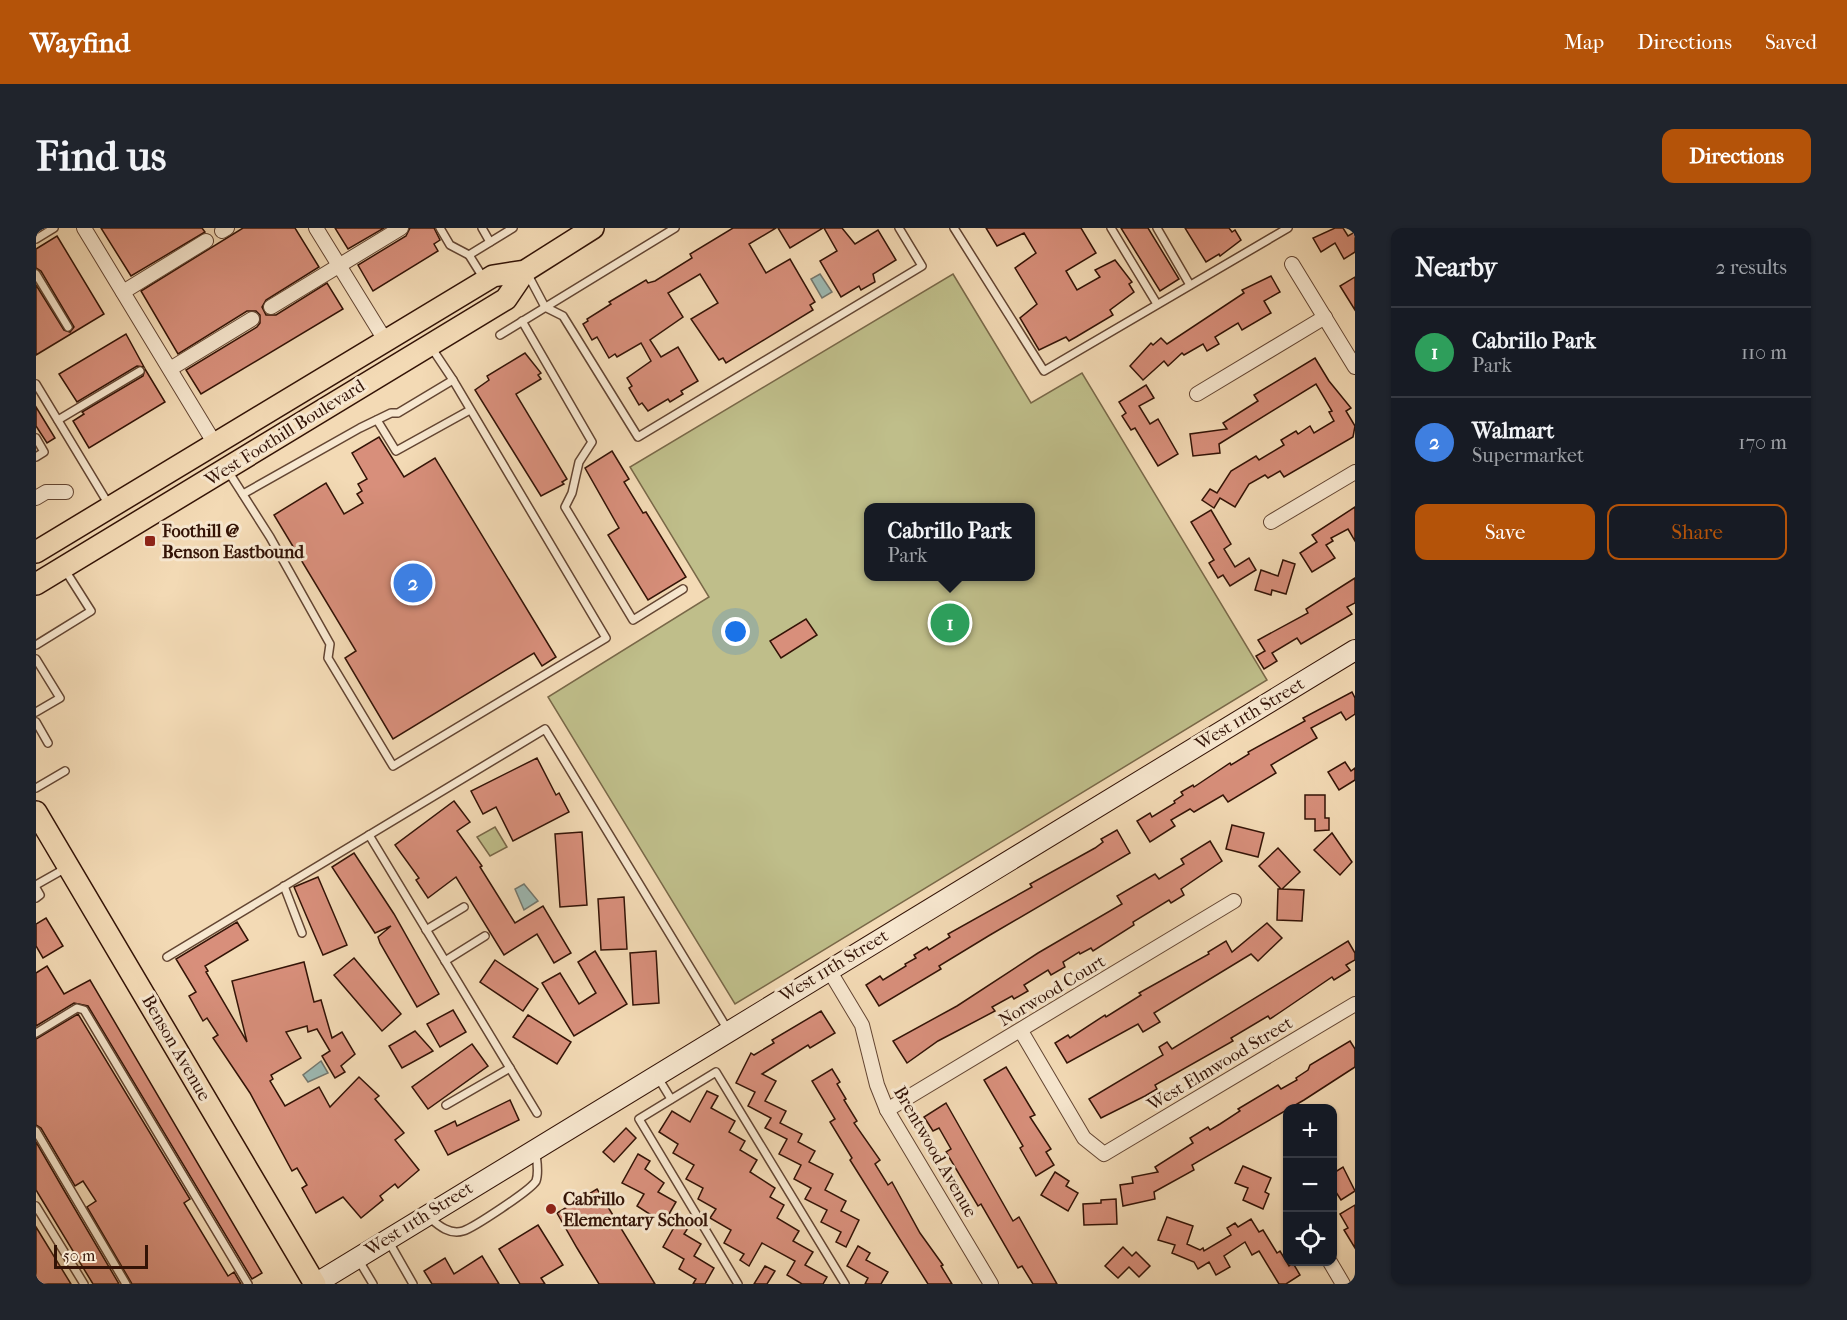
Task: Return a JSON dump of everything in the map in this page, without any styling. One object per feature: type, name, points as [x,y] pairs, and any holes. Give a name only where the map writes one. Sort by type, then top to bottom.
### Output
[{"type":"main road","name":"West Foothill Boulevard","points":[[36,552],[493,276],[525,271],[593,228]]},
{"type":"main road","name":"West Foothill Boulevard","points":[[36,584],[506,299],[525,271]]},
{"type":"main road","points":[[429,345],[427,332],[434,323],[474,297],[485,281]]},
{"type":"main road","points":[[226,469],[226,453],[280,417],[295,394]]},
{"type":"main road","points":[[107,542],[125,518],[214,458],[215,444]]},
{"type":"main road","name":"Benson Avenue","points":[[38,819],[315,1284]]},
{"type":"street","points":[[84,228],[215,444]]},
{"type":"street","points":[[316,228],[385,340]]},
{"type":"street","points":[[271,307],[401,228]]},
{"type":"street","points":[[123,292],[206,241]]},
{"type":"street","points":[[1292,264],[1355,367]]},
{"type":"street","points":[[1197,394],[1325,317]]},
{"type":"street","points":[[170,369],[252,319]]},
{"type":"street","points":[[1271,522],[1355,472]]},
{"type":"street","points":[[36,498],[46,492],[66,492]]},
{"type":"street","name":"West 11th Street","points":[[315,1284],[426,1214],[1355,650]]},
{"type":"street","name":"Norwood Court","points":[[887,1110],[1234,901]]},
{"type":"street","name":"Brentwood Avenue","points":[[829,969],[861,1025],[877,1085],[887,1110],[991,1284]]},
{"type":"street","name":"West Elmwood Street","points":[[1021,1031],[1084,1138],[1104,1154],[1355,1004]]},
{"type":"street","points":[[1332,1266],[1343,1284]]},
{"type":"lane","points":[[36,239],[54,228]]},
{"type":"lane","points":[[440,228],[450,246],[469,255],[485,281]]},
{"type":"lane","points":[[482,228],[490,242]]},
{"type":"lane","points":[[469,255],[513,228]]},
{"type":"lane","points":[[500,334],[675,228]]},
{"type":"lane","points":[[525,271],[545,307],[563,316],[638,437],[922,266],[899,228]]},
{"type":"lane","points":[[954,228],[1044,371],[1288,228]]},
{"type":"lane","points":[[1111,228],[1158,304]]},
{"type":"lane","points":[[1157,228],[1190,285]]},
{"type":"lane","points":[[36,274],[68,327]]},
{"type":"lane","points":[[522,321],[592,442],[579,462],[572,493],[565,507],[633,620],[682,589]]},
{"type":"lane","points":[[226,469],[243,494],[330,644],[328,658],[393,766],[606,638],[453,380],[429,345]]},
{"type":"lane","points":[[58,420],[140,371]]},
{"type":"lane","points":[[243,494],[377,420],[391,413],[398,413],[453,380]]},
{"type":"lane","points":[[36,384],[110,507]]},
{"type":"lane","points":[[377,420],[396,451],[470,410]]},
{"type":"lane","points":[[36,438],[44,452],[36,457]]},
{"type":"lane","points":[[36,645],[91,611],[63,568]]},
{"type":"lane","points":[[36,659],[60,698],[36,712]]},
{"type":"lane","points":[[36,722],[48,743]]},
{"type":"lane","points":[[167,957],[545,729],[728,1030]]},
{"type":"lane","points":[[36,788],[65,771]]},
{"type":"lane","points":[[369,835],[537,1113]]},
{"type":"lane","points":[[36,898],[40,896],[36,886],[68,867]]},
{"type":"lane","points":[[284,886],[302,933]]},
{"type":"lane","points":[[426,930],[464,908]]},
{"type":"lane","points":[[445,961],[485,936]]},
{"type":"lane","points":[[36,1033],[77,1008],[84,1010],[248,1284]]},
{"type":"lane","points":[[446,1105],[510,1068]]},
{"type":"lane","points":[[738,1284],[639,1119],[716,1072],[845,1284]]},
{"type":"lane","points":[[656,1074],[671,1099]]},
{"type":"lane","points":[[36,1131],[126,1284]]},
{"type":"lane","points":[[426,1214],[448,1231],[463,1231],[521,1195],[536,1181],[538,1165],[535,1148]]},
{"type":"lane","points":[[36,1206],[38,1215],[84,1284]]},
{"type":"lane","points":[[387,1239],[413,1284]]},
{"type":"lane","points":[[357,1257],[373,1284]]},
{"type":"shaded area","points":[[953,274],[1031,403],[1082,373],[1267,680],[735,1004],[548,697],[709,597],[630,467]]},
{"type":"shaded area","points":[[495,827],[507,847],[490,856],[477,837]]},
{"type":"water","points":[[820,274],[832,292],[822,298],[811,279]]},
{"type":"water","points":[[524,884],[538,901],[524,910],[515,889]]},
{"type":"water","points":[[321,1061],[328,1073],[308,1082],[303,1075]]},
{"type":"building","points":[[101,228],[202,228],[205,232],[131,276]]},
{"type":"building","points":[[243,228],[295,228],[319,267],[266,300],[262,307],[266,315],[276,315],[327,283],[343,309],[201,394],[186,370],[257,327],[260,323],[260,315],[256,311],[247,311],[178,354],[141,291]]},
{"type":"building","points":[[335,228],[384,228],[348,249]]},
{"type":"building","points":[[410,228],[434,228],[440,240],[434,244],[438,251],[373,291],[358,265],[406,236]]},
{"type":"building","points":[[733,228],[776,228],[749,244],[766,273],[790,259],[815,302],[810,305],[813,310],[726,363],[723,358],[719,360],[691,319],[718,303],[700,274],[668,293],[683,317],[650,340],[661,357],[678,347],[698,381],[681,391],[683,394],[670,402],[668,399],[648,411],[642,403],[639,405],[629,388],[632,386],[627,378],[651,361],[641,343],[617,357],[615,354],[609,358],[597,337],[592,340],[583,324],[611,304],[609,302],[646,280],[648,283],[655,281],[692,258],[690,254]]},
{"type":"building","points":[[778,228],[823,228],[790,248]]},
{"type":"building","points":[[824,228],[842,228],[855,244],[878,230],[896,260],[873,274],[875,282],[861,290],[859,286],[841,297],[820,261],[837,251]]},
{"type":"building","points":[[986,228],[1081,228],[1096,253],[1066,271],[1077,290],[1100,277],[1095,270],[1115,260],[1132,282],[1129,284],[1134,292],[1110,310],[1113,315],[1069,341],[1066,337],[1039,350],[1020,318],[1037,304],[1015,268],[1036,253],[1024,233],[997,246]]},
{"type":"building","points":[[1121,228],[1148,228],[1179,279],[1160,291]]},
{"type":"building","points":[[1185,228],[1229,228],[1232,232],[1235,230],[1241,240],[1220,256],[1219,254],[1206,262]]},
{"type":"building","points":[[1335,228],[1343,228],[1348,236],[1355,232],[1355,252],[1344,259],[1335,243],[1321,252],[1313,238]]},
{"type":"building","points":[[57,236],[104,314],[36,355],[36,285],[64,330],[70,332],[74,327],[41,271],[36,268],[36,249]]},
{"type":"building","points":[[1271,276],[1280,292],[1264,301],[1271,313],[1242,330],[1238,323],[1215,337],[1219,344],[1207,351],[1203,344],[1184,355],[1182,353],[1168,366],[1164,361],[1143,380],[1130,366],[1151,343],[1153,345],[1161,338],[1167,344],[1244,293],[1242,290]]},
{"type":"building","points":[[1355,277],[1355,310],[1340,286]]},
{"type":"building","points":[[126,334],[144,367],[137,366],[77,402],[59,374]]},
{"type":"building","points":[[525,353],[541,373],[538,375],[541,379],[516,394],[567,479],[562,482],[564,484],[541,496],[475,390],[489,380],[487,376]]},
{"type":"building","points":[[1315,358],[1329,381],[1351,408],[1346,411],[1355,426],[1353,437],[1284,477],[1280,471],[1268,478],[1265,475],[1249,484],[1235,507],[1220,498],[1214,508],[1202,500],[1210,489],[1217,493],[1231,471],[1256,456],[1259,460],[1284,445],[1281,440],[1296,431],[1298,434],[1310,426],[1314,433],[1334,421],[1329,412],[1332,411],[1316,384],[1219,444],[1220,453],[1193,456],[1190,434],[1227,429],[1223,423],[1258,401],[1254,395]]},
{"type":"building","points":[[145,369],[165,402],[89,448],[73,421],[84,414],[82,412],[143,376]]},
{"type":"building","points":[[1146,385],[1154,398],[1139,406],[1150,424],[1158,419],[1178,454],[1158,466],[1135,428],[1131,430],[1122,416],[1126,413],[1119,402]]},
{"type":"building","points":[[36,407],[55,438],[47,443],[36,426]]},
{"type":"building","points":[[379,437],[404,477],[435,458],[556,657],[542,666],[534,653],[393,739],[345,658],[356,651],[274,515],[326,483],[344,514],[363,503],[357,494],[362,491],[358,484],[367,479],[352,453]]},
{"type":"building","points":[[612,451],[629,479],[624,482],[643,513],[646,512],[686,577],[648,600],[608,535],[619,528],[585,468]]},
{"type":"building","points":[[1355,507],[1355,541],[1348,529],[1331,538],[1333,541],[1326,545],[1335,558],[1312,572],[1300,553],[1317,542],[1312,535]]},
{"type":"building","points":[[1211,510],[1231,544],[1224,549],[1235,567],[1249,558],[1256,570],[1230,586],[1223,575],[1218,578],[1209,563],[1214,560],[1191,522]]},
{"type":"building","points":[[1283,560],[1295,564],[1286,594],[1272,590],[1271,595],[1255,590],[1261,570],[1278,576]]},
{"type":"building","points":[[1355,578],[1355,603],[1347,607],[1352,614],[1301,644],[1297,638],[1272,653],[1277,661],[1264,669],[1256,656],[1265,651],[1258,640],[1308,613],[1306,609]]},
{"type":"building","points":[[806,619],[817,635],[781,658],[770,641]]},
{"type":"building","points":[[1352,692],[1355,698],[1355,714],[1346,720],[1341,712],[1311,728],[1317,738],[1271,765],[1276,773],[1228,802],[1223,795],[1194,812],[1190,809],[1171,820],[1175,826],[1150,842],[1137,821],[1150,813],[1152,817],[1175,803],[1174,801],[1183,795],[1181,792],[1193,785],[1194,787],[1230,763],[1231,765],[1249,754],[1248,752],[1305,721],[1303,718]]},
{"type":"building","points":[[537,758],[556,795],[559,793],[569,812],[513,841],[496,807],[483,814],[471,791]]},
{"type":"building","points":[[1345,762],[1351,771],[1355,768],[1355,780],[1339,790],[1328,772]]},
{"type":"building","points":[[1305,795],[1325,795],[1325,818],[1329,818],[1329,830],[1315,831],[1315,819],[1305,819]]},
{"type":"building","points":[[454,801],[470,822],[457,831],[482,866],[480,867],[515,923],[543,906],[571,953],[554,963],[537,934],[504,955],[456,877],[428,898],[416,880],[419,878],[395,845]]},
{"type":"building","points":[[1232,825],[1264,833],[1258,857],[1226,849]]},
{"type":"building","points":[[1117,830],[1130,853],[939,966],[941,969],[879,1006],[866,985],[880,976],[883,980],[906,966],[905,964],[916,958],[914,955],[927,947],[929,950],[950,937],[948,934],[1032,887],[1030,884],[1095,848],[1103,842],[1101,839]]},
{"type":"building","points":[[582,832],[587,905],[560,907],[555,834]]},
{"type":"building","points":[[1332,833],[1352,862],[1340,875],[1314,850]]},
{"type":"building","points":[[1210,841],[1222,861],[1181,889],[1184,895],[1171,903],[1169,900],[1133,922],[1134,925],[1093,951],[1091,948],[1080,954],[1079,952],[1063,962],[1065,967],[1051,975],[1048,970],[1024,985],[1028,991],[1014,999],[1012,996],[992,1007],[995,1011],[938,1041],[907,1063],[893,1041],[957,1006],[1038,953],[1122,904],[1117,896],[1155,874],[1159,879],[1184,864],[1181,859]]},
{"type":"building","points":[[1278,848],[1300,872],[1282,889],[1304,890],[1302,921],[1277,920],[1278,889],[1281,889],[1259,866]]},
{"type":"building","points":[[354,853],[394,914],[439,994],[417,1007],[378,937],[391,926],[375,933],[332,867]]},
{"type":"building","points":[[318,877],[347,945],[323,955],[294,887]]},
{"type":"building","points":[[624,897],[627,949],[601,950],[598,899]]},
{"type":"building","points":[[46,918],[63,946],[43,958],[36,946],[36,924]]},
{"type":"building","points":[[237,922],[248,940],[205,966],[208,971],[206,972],[247,1042],[232,981],[304,962],[314,1002],[321,1000],[332,1038],[342,1032],[355,1054],[341,1066],[345,1072],[335,1078],[322,1056],[330,1051],[317,1029],[308,1032],[307,1026],[286,1032],[301,1058],[271,1075],[273,1079],[270,1081],[285,1106],[319,1087],[330,1107],[359,1077],[379,1096],[375,1099],[404,1133],[395,1140],[419,1170],[398,1188],[395,1184],[380,1196],[383,1200],[361,1218],[343,1197],[316,1213],[302,1188],[307,1185],[297,1168],[292,1171],[250,1093],[213,1038],[218,1035],[207,1018],[203,1021],[189,996],[196,992],[176,959]]},
{"type":"building","points":[[1267,923],[1282,938],[1258,961],[1251,954],[1154,1013],[1160,1022],[1143,1032],[1138,1024],[1067,1063],[1055,1043],[1068,1035],[1070,1038],[1105,1015],[1106,1017],[1141,995],[1139,993],[1209,954],[1208,952],[1226,941],[1232,952]]},
{"type":"building","points":[[1348,941],[1355,953],[1355,960],[1346,965],[1350,970],[1334,980],[1332,977],[1270,1019],[1268,1016],[1231,1038],[1233,1041],[1155,1085],[1157,1089],[1101,1118],[1089,1099],[1163,1055],[1159,1047],[1167,1042],[1172,1049]]},
{"type":"building","points":[[595,951],[627,1004],[574,1036],[542,983],[560,973],[579,1004],[596,993],[578,962]]},
{"type":"building","points":[[656,951],[659,1003],[633,1005],[630,953]]},
{"type":"building","points":[[354,958],[401,1014],[382,1031],[334,975]]},
{"type":"building","points":[[495,960],[538,989],[523,1011],[480,982]]},
{"type":"building","points":[[47,966],[64,994],[90,980],[262,1273],[252,1279],[88,1006],[74,1003],[36,1026],[36,973]]},
{"type":"building","points":[[453,1010],[466,1032],[440,1047],[427,1024]]},
{"type":"building","points":[[821,1011],[835,1033],[810,1048],[808,1045],[762,1074],[776,1081],[765,1101],[786,1111],[780,1123],[802,1134],[798,1142],[815,1151],[809,1162],[833,1174],[825,1190],[846,1201],[841,1211],[859,1220],[846,1247],[836,1242],[841,1232],[821,1222],[827,1210],[805,1199],[811,1188],[794,1179],[801,1165],[779,1154],[787,1139],[765,1128],[771,1118],[748,1106],[755,1092],[736,1083],[751,1053],[754,1055],[774,1043],[772,1040]]},
{"type":"building","points":[[78,1014],[190,1199],[184,1203],[228,1276],[234,1272],[241,1284],[132,1284],[87,1207],[96,1201],[83,1181],[75,1186],[41,1128],[36,1125],[36,1039]]},
{"type":"building","points":[[528,1015],[571,1042],[557,1064],[513,1037]]},
{"type":"building","points":[[415,1031],[433,1051],[402,1068],[389,1046]]},
{"type":"building","points":[[1350,1041],[1355,1049],[1355,1067],[1297,1104],[1283,1104],[1283,1112],[1192,1165],[1194,1170],[1154,1192],[1155,1199],[1123,1206],[1120,1185],[1133,1183],[1132,1177],[1158,1172],[1155,1167],[1193,1143],[1190,1138],[1208,1127],[1210,1130],[1220,1124],[1240,1111],[1238,1109],[1278,1085],[1281,1089],[1297,1080],[1296,1078],[1308,1070],[1310,1065]]},
{"type":"building","points":[[472,1044],[488,1066],[428,1109],[412,1087]]},
{"type":"building","points":[[1006,1067],[1035,1115],[1030,1117],[1051,1149],[1046,1152],[1054,1165],[1036,1176],[1020,1148],[1023,1146],[984,1080]]},
{"type":"building","points":[[832,1069],[840,1082],[837,1084],[846,1099],[844,1100],[857,1121],[854,1123],[880,1160],[875,1164],[888,1185],[892,1182],[920,1233],[943,1265],[941,1266],[952,1284],[928,1284],[850,1160],[852,1158],[830,1122],[835,1119],[812,1081]]},
{"type":"building","points":[[707,1091],[718,1096],[711,1108],[735,1121],[729,1132],[745,1141],[740,1150],[757,1160],[750,1172],[775,1188],[770,1197],[784,1205],[777,1218],[799,1231],[793,1241],[813,1252],[805,1265],[827,1277],[823,1284],[802,1284],[787,1275],[795,1261],[762,1243],[749,1266],[740,1260],[744,1254],[724,1243],[731,1230],[710,1218],[716,1209],[698,1199],[703,1188],[686,1179],[694,1165],[673,1153],[678,1144],[659,1132],[672,1111],[690,1122]]},
{"type":"building","points":[[510,1100],[519,1120],[448,1155],[435,1131],[455,1121],[457,1126]]},
{"type":"building","points":[[946,1103],[1013,1221],[1019,1217],[1057,1284],[1033,1284],[1022,1266],[1018,1268],[981,1204],[978,1206],[946,1152],[951,1149],[939,1128],[933,1131],[924,1117]]},
{"type":"building","points":[[626,1128],[636,1138],[614,1162],[603,1152]]},
{"type":"building","points":[[36,1142],[119,1284],[93,1284],[36,1190]]},
{"type":"building","points":[[638,1154],[650,1161],[645,1169],[664,1183],[658,1192],[676,1202],[669,1214],[690,1225],[684,1234],[701,1244],[694,1256],[714,1268],[705,1284],[693,1284],[696,1279],[679,1269],[684,1259],[663,1247],[673,1229],[637,1206],[644,1194],[622,1183]]},
{"type":"building","points":[[1243,1166],[1271,1178],[1265,1192],[1269,1194],[1263,1209],[1243,1200],[1248,1188],[1235,1183]]},
{"type":"building","points":[[1343,1167],[1355,1191],[1341,1200],[1337,1194],[1337,1171]]},
{"type":"building","points":[[1055,1172],[1069,1181],[1066,1186],[1078,1193],[1068,1211],[1041,1195]]},
{"type":"building","points":[[597,1189],[655,1284],[599,1284],[577,1248],[557,1213]]},
{"type":"building","points":[[1116,1199],[1117,1224],[1084,1225],[1083,1204]]},
{"type":"building","points":[[1355,1205],[1355,1248],[1344,1230],[1348,1228],[1340,1214]]},
{"type":"building","points":[[1167,1217],[1193,1226],[1187,1244],[1200,1250],[1203,1248],[1204,1251],[1231,1235],[1227,1228],[1235,1223],[1238,1227],[1251,1219],[1259,1232],[1263,1230],[1277,1253],[1280,1251],[1283,1256],[1283,1266],[1295,1266],[1300,1275],[1286,1284],[1279,1284],[1259,1251],[1252,1255],[1245,1242],[1224,1256],[1230,1267],[1216,1275],[1209,1262],[1198,1269],[1194,1262],[1172,1253],[1175,1245],[1158,1240]]},
{"type":"building","points":[[538,1225],[563,1265],[541,1278],[545,1284],[520,1284],[499,1249]]},
{"type":"building","points":[[36,1227],[71,1284],[36,1284]]},
{"type":"building","points":[[858,1246],[870,1253],[866,1260],[888,1272],[881,1284],[865,1284],[868,1278],[847,1266]]},
{"type":"building","points":[[1123,1247],[1132,1256],[1136,1252],[1150,1266],[1139,1277],[1129,1267],[1118,1278],[1105,1266]]},
{"type":"building","points":[[482,1256],[499,1284],[432,1284],[424,1271],[445,1258],[454,1274]]},
{"type":"building","points":[[765,1266],[775,1271],[767,1284],[754,1284]]},
{"type":"place","name":"Foothill @ Benson Eastbound","points":[[150,541]]},
{"type":"place","name":"Walmart","points":[[413,583]]},
{"type":"place","name":"Cabrillo Park","points":[[950,623]]},
{"type":"place","name":"Cabrillo Elementary School","points":[[551,1209]]}]
